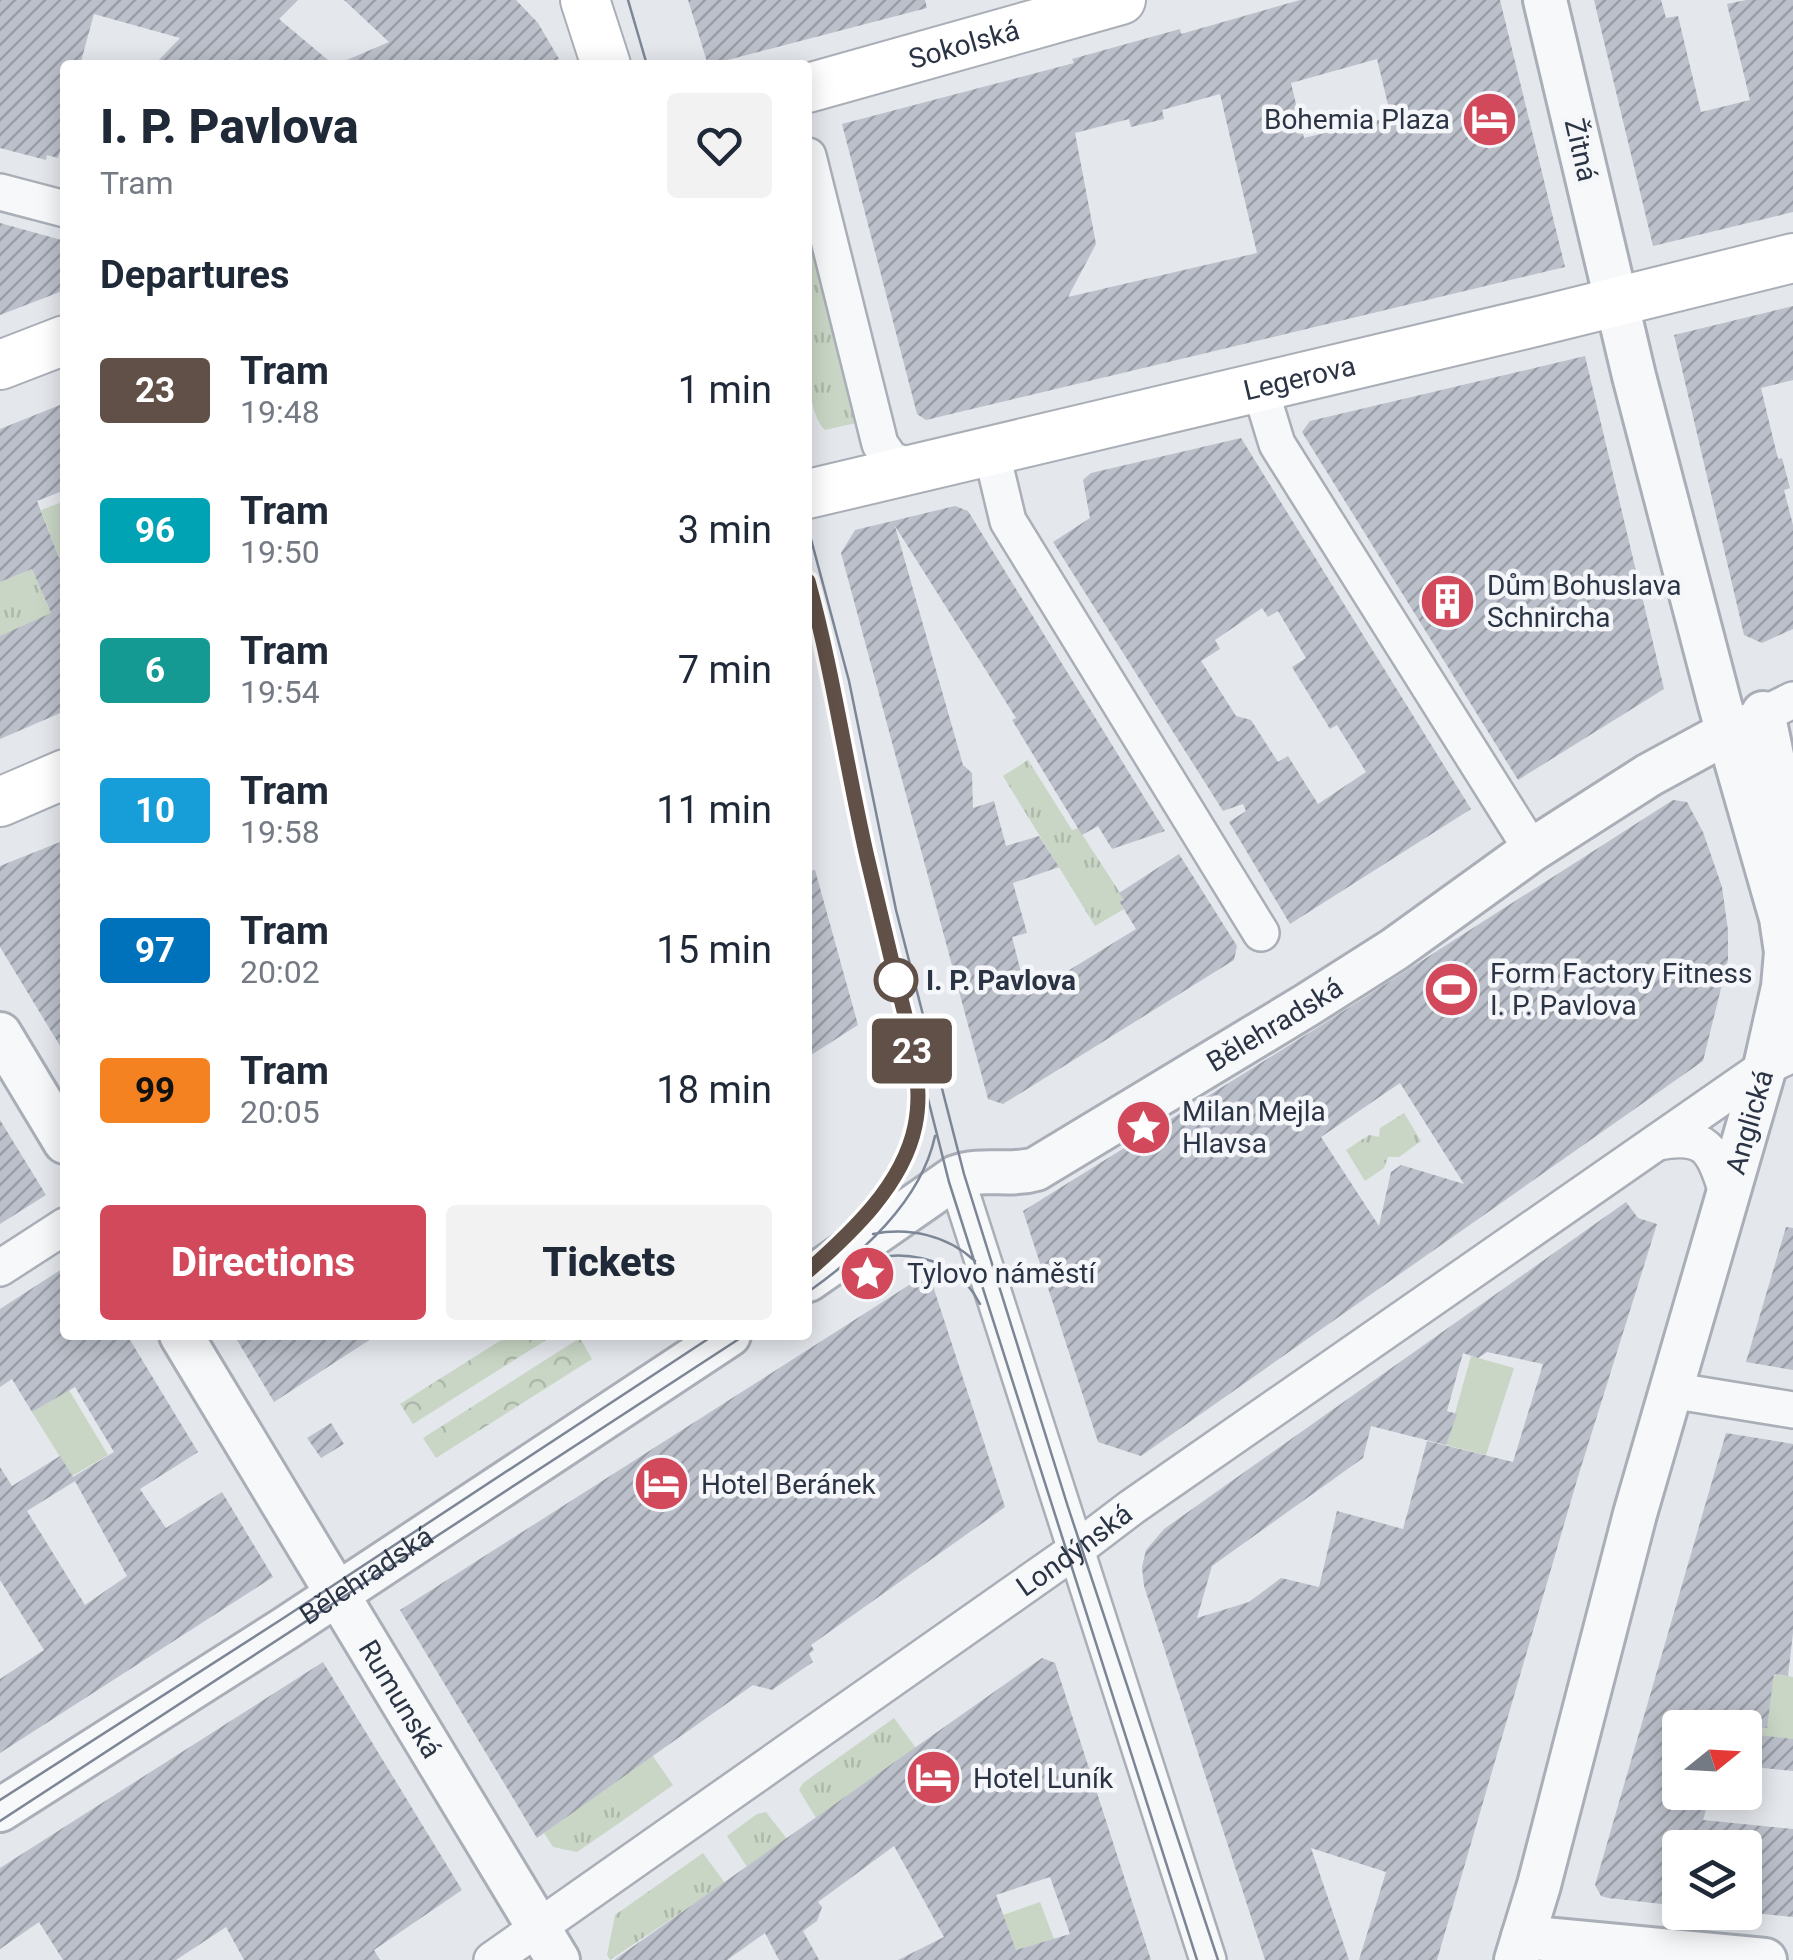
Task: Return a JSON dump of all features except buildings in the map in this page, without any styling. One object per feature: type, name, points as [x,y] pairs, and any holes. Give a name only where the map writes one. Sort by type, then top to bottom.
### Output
[{"type":"main road","points":[[585,0],[604,60]]},
{"type":"main road","name":"Sokolská","points":[[812,88],[1096,3]]},
{"type":"main road","name":"Legerova","points":[[812,493],[1793,258]]},
{"type":"main road","points":[[0,365],[60,342]]},
{"type":"main road","points":[[0,802],[60,776]]},
{"type":"street","name":"Žitná","points":[[1546,0],[1617,301]]},
{"type":"street","points":[[812,172],[880,444],[892,460],[913,466]]},
{"type":"street","points":[[0,192],[60,208]]},
{"type":"street","name":"Anglická","points":[[1515,1952],[1670,1390],[1709,1267],[1726,1193],[1779,1060],[1784,988],[1786,952],[1761,715],[1617,301]]},
{"type":"street","points":[[1259,385],[1277,444],[1532,850]]},
{"type":"street","points":[[991,450],[1008,521],[1261,933]]},
{"type":"street","name":"Bělehradská","points":[[956,1177],[978,1172],[1016,1175],[1036,1169],[1395,950],[1532,850],[1649,776],[1761,715]]},
{"type":"street","points":[[0,1034],[60,1134]]},
{"type":"street","name":"Londýnská","points":[[492,1960],[548,1944],[1132,1507],[1779,1060]]},
{"type":"street","points":[[1658,1142],[1685,1137],[1704,1145],[1718,1165],[1726,1193]]},
{"type":"street","points":[[812,1277],[956,1177],[1208,1960]]},
{"type":"street","points":[[0,1268],[60,1229]]},
{"type":"street","name":"Rumunská","points":[[184,1340],[548,1944]]},
{"type":"street","name":"Bělehradská","points":[[0,1810],[337,1594],[720,1340]]},
{"type":"street","points":[[1670,1390],[1793,1410]]},
{"type":"street","points":[[1515,1952],[1765,1960]]},
{"type":"green space","points":[[812,247],[856,423],[825,430],[812,401]]},
{"type":"green space","points":[[60,503],[60,558],[59,558],[41,510]]},
{"type":"green space","points":[[32,569],[52,616],[0,638],[0,582]]},
{"type":"green space","points":[[1028,760],[1072,830],[1078,828],[1124,899],[1119,902],[1124,909],[1095,926],[1003,776]]},
{"type":"green space","points":[[1404,1113],[1421,1141],[1399,1157],[1388,1157],[1384,1168],[1365,1181],[1346,1150],[1369,1135],[1379,1137],[1380,1128]]},
{"type":"green space","points":[[501,1340],[546,1340],[413,1424],[400,1404]]},
{"type":"green space","points":[[577,1340],[581,1340],[592,1359],[436,1458],[423,1438]]},
{"type":"green space","points":[[1471,1356],[1514,1368],[1486,1455],[1446,1445]]},
{"type":"green space","points":[[69,1390],[108,1455],[72,1476],[32,1412]]},
{"type":"green space","points":[[1774,1674],[1793,1677],[1793,1739],[1762,1736],[1760,1710],[1771,1697]]},
{"type":"green space","points":[[894,1718],[916,1748],[816,1818],[799,1790],[803,1783]]},
{"type":"green space","points":[[652,1755],[673,1785],[625,1819],[603,1790]]},
{"type":"green space","points":[[603,1790],[625,1819],[577,1852],[553,1847],[544,1833]]},
{"type":"green space","points":[[766,1812],[787,1839],[747,1867],[727,1836],[757,1814]]},
{"type":"green space","points":[[703,1853],[725,1883],[610,1960],[607,1955],[615,1915]]},
{"type":"green space","points":[[1040,1902],[1054,1939],[1016,1950],[1003,1915]]},
{"type":"tram line","points":[[628,0],[646,60]]},
{"type":"tram line","points":[[812,543],[849,681],[896,910],[964,1174],[1068,1507],[1218,1960]]},
{"type":"tram line","name":"23","points":[[812,598],[910,1038],[918,1101],[909,1148],[893,1179],[846,1235],[812,1267]]},
{"type":"tram line","points":[[813,600],[842,722],[866,854],[949,1182],[1197,1960]]},
{"type":"tram line","points":[[812,1267],[884,1192],[909,1146],[918,1093]]},
{"type":"tram line","points":[[812,1289],[886,1225],[917,1183],[935,1136]]},
{"type":"tram line","points":[[873,1234],[927,1235],[952,1245],[975,1261]]},
{"type":"tram line","points":[[847,1268],[884,1257],[922,1258],[955,1274],[980,1304]]},
{"type":"tram line","points":[[0,1800],[706,1340]]},
{"type":"tram line","points":[[0,1821],[737,1340]]},
{"type":"place","name":"Bohemia Plaza","points":[[1489,119]]},
{"type":"place","name":"Dům Bohuslava Schnircha","points":[[1448,601]]},
{"type":"place","name":"I. P. Pavlova","points":[[896,980]]},
{"type":"place","name":"Form Factory Fitness I. P. Pavlova","points":[[1451,989]]},
{"type":"place","name":"Milan Mejla Hlavsa","points":[[1143,1127]]},
{"type":"place","name":"Tylovo náměstí","points":[[868,1273]]},
{"type":"place","name":"Hotel Beránek","points":[[662,1484]]},
{"type":"place","name":"Hotel Luník","points":[[934,1778]]}]
